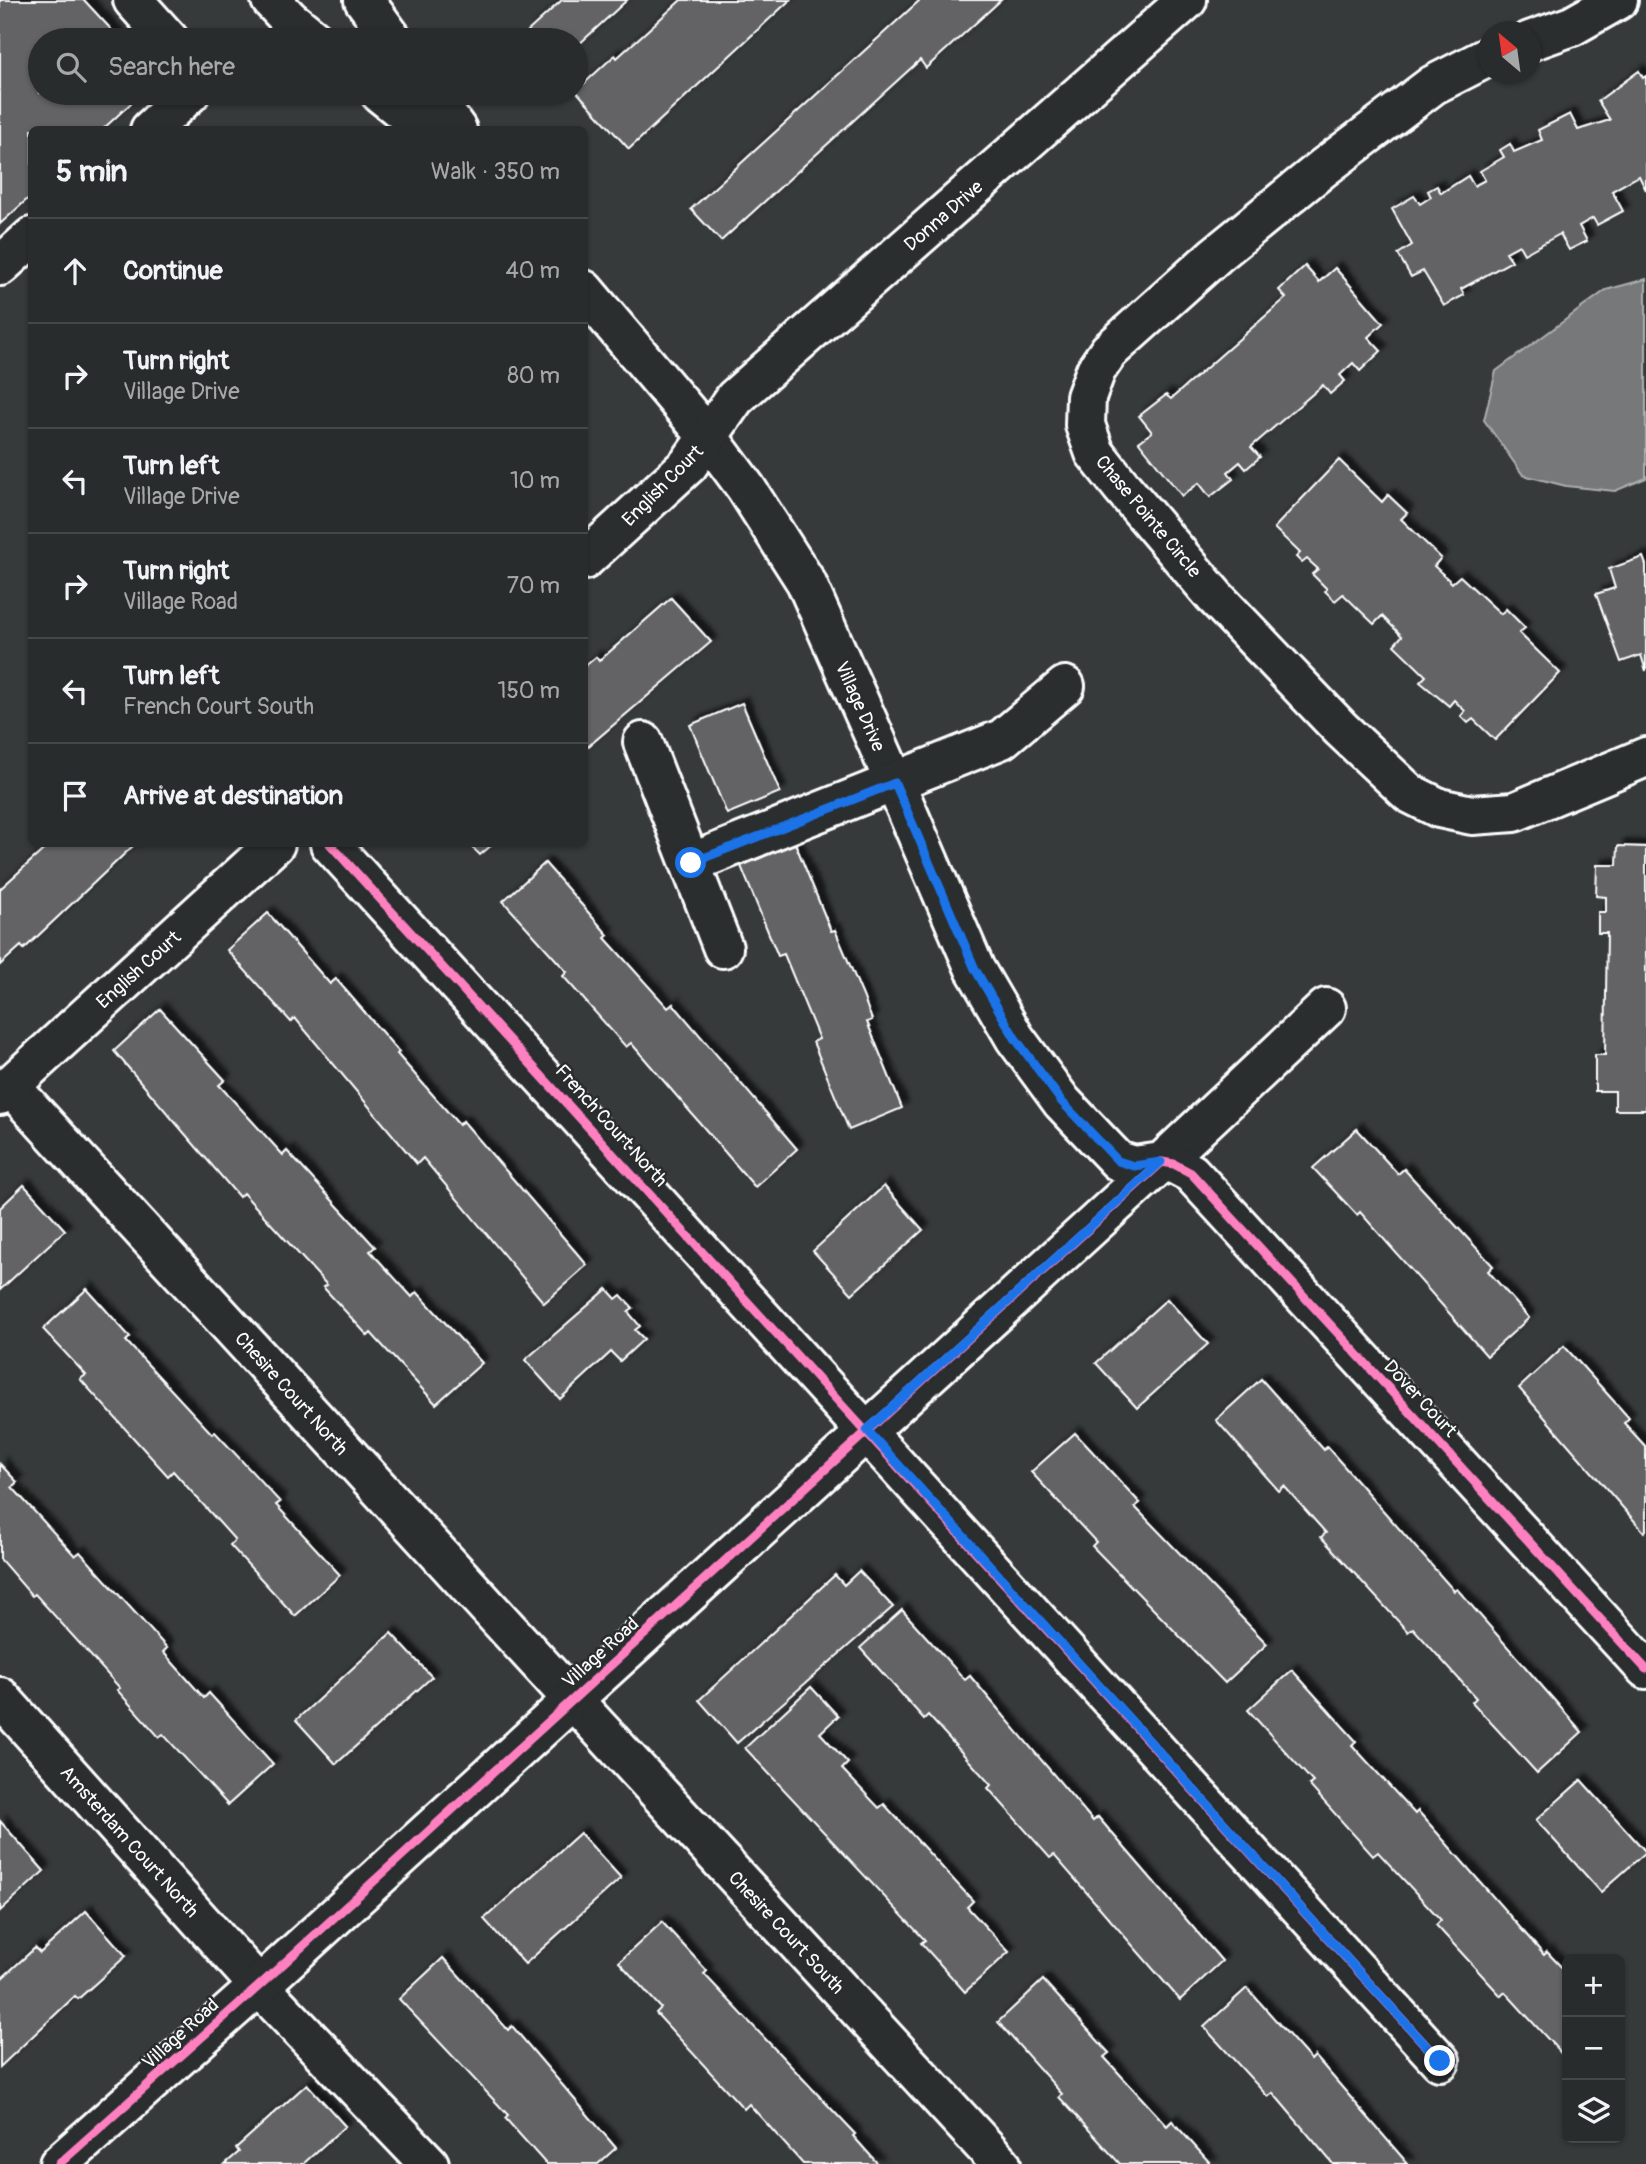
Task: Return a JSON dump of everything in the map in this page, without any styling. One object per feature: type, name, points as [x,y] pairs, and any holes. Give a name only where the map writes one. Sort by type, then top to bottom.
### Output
[{"type":"street","points":[[133,0],[158,28]]},
{"type":"street","points":[[271,0],[300,28]]},
{"type":"street","points":[[364,0],[384,28]]},
{"type":"street","name":"Donna Drive","points":[[709,438],[735,398],[1187,0]]},
{"type":"street","points":[[1541,37],[1572,26],[1618,0]]},
{"type":"street","name":"Chase Pointe Circle","points":[[1478,62],[1433,85],[1323,168],[1216,255],[1109,351],[1096,370],[1086,397],[1085,425],[1095,453],[1101,461],[1216,597],[1341,729],[1409,793],[1439,808],[1472,815],[1514,811],[1646,757]]},
{"type":"street","points":[[154,126],[177,105]]},
{"type":"street","points":[[395,105],[421,126]]},
{"type":"street","points":[[439,105],[454,126]]},
{"type":"street","points":[[0,266],[28,241]]},
{"type":"street","name":"Village Drive","points":[[588,295],[709,438],[746,488],[806,582],[975,969],[1015,1038],[1062,1102],[1118,1161],[1134,1166],[1161,1162]]},
{"type":"street","name":"English Court","points":[[588,556],[688,465],[709,438]]},
{"type":"street","points":[[691,863],[1002,739],[1065,686]]},
{"type":"street","points":[[643,742],[723,948]]},
{"type":"street","name":"English Court","points":[[5,1091],[272,847]]},
{"type":"street","name":"French Court North","points":[[333,847],[1440,2061]]},
{"type":"street","points":[[1161,1162],[1326,1008]]},
{"type":"street","name":"Chesire Court North","points":[[5,1091],[573,1700]]},
{"type":"street","name":"Village Road","points":[[59,2164],[260,1986],[1161,1162]]},
{"type":"street","name":"Dover Court","points":[[1161,1162],[1174,1164],[1191,1173],[1646,1669]]},
{"type":"street","name":"Amsterdam Court North","points":[[0,1697],[260,1986],[429,2164]]},
{"type":"street","name":"Chesire Court South","points":[[573,1700],[1001,2164]]},
{"type":"shaded area","points":[[1646,279],[1646,478],[1615,491],[1566,486],[1523,475],[1484,420],[1496,371],[1606,290]]},
{"type":"building","points":[[0,0],[84,0],[110,28],[28,28],[28,105],[129,105],[106,126],[28,126],[28,199],[0,224]]},
{"type":"building","points":[[562,0],[627,0],[588,36],[588,28],[531,28]]},
{"type":"building","points":[[681,0],[790,0],[629,149],[588,104],[588,80],[615,55],[617,58]]},
{"type":"building","points":[[920,0],[1001,0],[926,68],[920,60],[721,241],[691,209]]},
{"type":"building","points":[[1639,71],[1643,78],[1646,76],[1646,190],[1639,176],[1612,191],[1623,211],[1597,225],[1593,218],[1579,226],[1587,241],[1569,250],[1560,234],[1524,254],[1519,245],[1506,252],[1512,261],[1461,289],[1464,295],[1444,306],[1423,271],[1411,277],[1398,254],[1412,245],[1392,209],[1414,196],[1420,204],[1431,197],[1428,191],[1437,186],[1441,193],[1468,176],[1474,186],[1485,180],[1480,171],[1504,157],[1500,150],[1510,144],[1514,152],[1542,140],[1538,130],[1570,114],[1578,130],[1610,120],[1598,101]]},
{"type":"building","points":[[1305,266],[1319,282],[1335,268],[1383,323],[1368,337],[1381,351],[1360,371],[1353,363],[1340,375],[1345,381],[1330,394],[1323,385],[1251,447],[1260,457],[1246,469],[1240,462],[1228,472],[1233,479],[1210,497],[1199,483],[1182,496],[1139,442],[1152,432],[1139,416],[1166,395],[1171,399],[1286,298],[1279,290]]},
{"type":"building","points":[[1339,460],[1382,502],[1388,495],[1407,513],[1401,519],[1441,558],[1434,566],[1452,583],[1460,576],[1501,614],[1506,609],[1525,628],[1519,633],[1560,673],[1495,740],[1473,719],[1468,723],[1461,716],[1465,711],[1454,700],[1449,706],[1420,682],[1426,676],[1394,645],[1402,636],[1382,616],[1374,624],[1343,594],[1335,601],[1312,574],[1318,569],[1307,559],[1302,563],[1296,557],[1300,553],[1274,528]]},
{"type":"building","points":[[1643,557],[1646,565],[1646,671],[1641,655],[1621,662],[1596,594],[1615,588],[1609,569]]},
{"type":"building","points":[[671,598],[711,642],[588,747],[588,664],[596,657],[599,661]]},
{"type":"building","points":[[742,703],[780,792],[727,814],[690,725]]},
{"type":"building","points":[[795,843],[831,931],[835,930],[863,996],[872,1020],[867,1022],[902,1108],[849,1130],[813,1042],[819,1039],[784,954],[778,956],[741,866]]},
{"type":"building","points":[[1618,846],[1646,847],[1646,1110],[1615,1110],[1615,1091],[1595,1091],[1595,1055],[1605,1055],[1607,933],[1598,933],[1598,912],[1606,912],[1606,897],[1596,896],[1597,865],[1617,865]]},
{"type":"building","points":[[47,847],[132,847],[24,949],[21,946],[0,965],[0,889]]},
{"type":"building","points":[[472,847],[489,847],[480,855]]},
{"type":"building","points":[[545,863],[608,935],[605,938],[668,1008],[673,1004],[797,1149],[755,1187],[631,1043],[626,1047],[563,976],[567,972],[503,901]]},
{"type":"building","points":[[268,913],[330,984],[336,979],[459,1125],[463,1121],[587,1265],[544,1303],[423,1158],[417,1164],[295,1018],[291,1022],[227,950]]},
{"type":"building","points":[[160,1009],[225,1080],[219,1085],[283,1155],[287,1151],[375,1247],[370,1251],[412,1297],[417,1292],[482,1363],[436,1404],[371,1333],[368,1336],[323,1287],[327,1285],[243,1193],[239,1197],[114,1051]]},
{"type":"building","points":[[1357,1129],[1398,1174],[1404,1169],[1493,1266],[1488,1271],[1529,1318],[1487,1356],[1360,1212],[1357,1215],[1313,1168]]},
{"type":"building","points":[[24,1185],[65,1230],[0,1290],[0,1208]]},
{"type":"building","points":[[884,1186],[923,1230],[852,1294],[813,1251]]},
{"type":"building","points":[[87,1289],[130,1337],[126,1341],[212,1434],[215,1432],[280,1502],[276,1505],[340,1575],[295,1616],[230,1545],[235,1540],[173,1471],[168,1476],[80,1379],[86,1375],[43,1329]]},
{"type":"building","points":[[607,1289],[616,1299],[621,1295],[633,1308],[628,1312],[640,1326],[635,1330],[644,1339],[620,1361],[611,1352],[560,1399],[525,1360]]},
{"type":"building","points":[[1167,1299],[1208,1344],[1137,1408],[1096,1363]]},
{"type":"building","points":[[1564,1346],[1629,1418],[1624,1423],[1646,1447],[1644,1532],[1519,1388]]},
{"type":"building","points":[[1261,1379],[1324,1450],[1327,1447],[1454,1591],[1457,1589],[1582,1732],[1537,1773],[1472,1702],[1476,1698],[1413,1628],[1408,1632],[1321,1537],[1326,1533],[1284,1486],[1279,1491],[1216,1420]]},
{"type":"building","points":[[1075,1433],[1140,1503],[1135,1507],[1267,1644],[1225,1683],[1092,1546],[1096,1542],[1031,1472]]},
{"type":"building","points":[[0,1464],[17,1482],[12,1487],[75,1556],[80,1552],[167,1648],[163,1652],[204,1698],[209,1693],[273,1764],[228,1805],[163,1734],[159,1737],[117,1690],[120,1688],[0,1559]]},
{"type":"building","points":[[859,1571],[893,1607],[737,1743],[699,1700],[835,1575],[844,1585]]},
{"type":"building","points":[[902,1610],[965,1680],[970,1676],[1093,1821],[1098,1817],[1222,1961],[1180,2000],[1054,1855],[1050,1858],[988,1788],[991,1785],[928,1715],[924,1719],[860,1648]]},
{"type":"building","points":[[391,1633],[432,1677],[336,1764],[296,1720]]},
{"type":"building","points":[[1292,1670],[1356,1741],[1352,1745],[1415,1814],[1418,1811],[1544,1955],[1547,1952],[1562,1968],[1562,2055],[1505,1992],[1501,1996],[1436,1925],[1441,1920],[1378,1852],[1373,1856],[1309,1785],[1313,1782],[1248,1710]]},
{"type":"building","points":[[811,1687],[838,1716],[820,1733],[848,1763],[842,1769],[879,1808],[884,1804],[973,1901],[967,1907],[1009,1952],[965,1992],[921,1943],[925,1940],[745,1748]]},
{"type":"building","points":[[1581,1780],[1646,1852],[1601,1892],[1536,1820]]},
{"type":"building","points":[[0,1821],[44,1871],[0,1911]]},
{"type":"building","points":[[580,1833],[621,1878],[525,1964],[484,1919]]},
{"type":"building","points":[[86,1911],[126,1956],[78,1999],[75,1996],[0,2067],[0,1980],[35,1948],[40,1953]]},
{"type":"building","points":[[662,1922],[707,1971],[704,1974],[855,2134],[853,2136],[878,2164],[803,2164],[749,2104],[744,2109],[656,2013],[661,2008],[619,1962]]},
{"type":"building","points":[[443,1958],[508,2030],[512,2026],[616,2148],[598,2164],[546,2164],[505,2118],[508,2115],[399,1999]]},
{"type":"building","points":[[1043,1980],[1109,2053],[1104,2057],[1167,2126],[1172,2121],[1211,2164],[1120,2164],[1059,2097],[1062,2094],[998,2022]]},
{"type":"building","points":[[1247,1988],[1311,2060],[1315,2056],[1408,2164],[1333,2164],[1273,2093],[1268,2097],[1204,2027]]},
{"type":"building","points":[[307,2084],[345,2126],[303,2164],[225,2164],[239,2152],[236,2148]]},
{"type":"cycle path","points":[[333,847],[1440,2061]]},
{"type":"cycle path","points":[[59,2164],[259,1986],[1162,1162],[1174,1164],[1191,1173],[1646,1669]]},
{"type":"route","points":[[691,863],[895,783],[975,969],[1015,1038],[1062,1102],[1118,1161],[1134,1166],[1161,1162],[867,1430],[1440,2061]]}]
